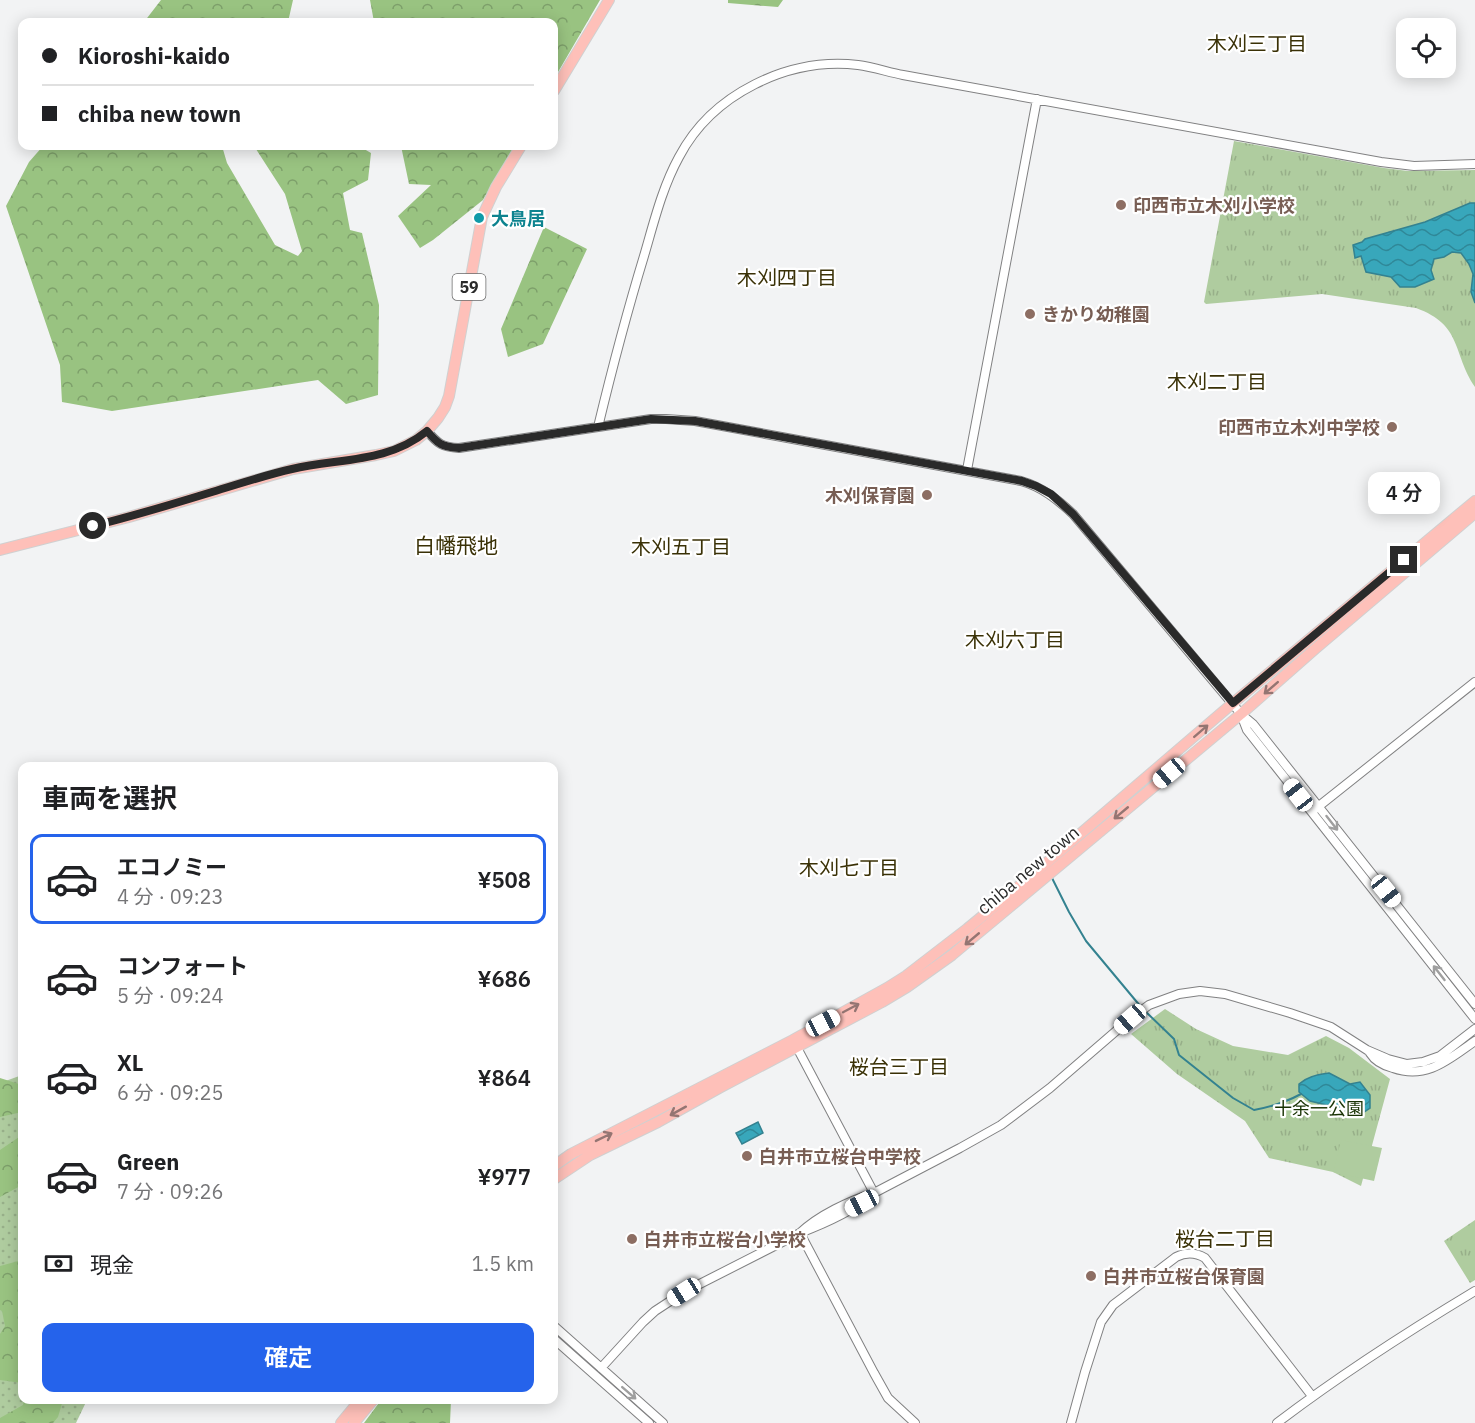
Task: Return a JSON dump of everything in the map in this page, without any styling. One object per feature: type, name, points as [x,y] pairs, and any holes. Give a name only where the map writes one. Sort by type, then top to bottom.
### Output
[{"type":"main road","points":[[558,85],[609,0]]},
{"type":"main road","name":"59","points":[[0,550],[129,517],[293,469],[394,451],[416,440],[427,431],[444,408],[449,396],[482,217],[496,187],[519,150]]},
{"type":"main road","name":"chiba new town","points":[[558,1176],[590,1155],[658,1122],[795,1044],[887,988],[937,953],[1475,501]]},
{"type":"main road","name":"chiba new town","points":[[558,1163],[597,1140],[882,1002],[907,987],[952,955],[1241,714],[1475,513]]},
{"type":"main road","points":[[341,1423],[357,1404]]},
{"type":"main road","points":[[354,1423],[370,1404]]},
{"type":"street","points":[[598,427],[629,305],[666,184],[680,154],[703,123],[737,93],[797,68],[849,65],[1381,162],[1414,166],[1475,164]]},
{"type":"street","points":[[967,470],[1036,99]]},
{"type":"street","points":[[427,431],[436,442],[447,447],[459,448],[651,419],[695,421],[967,470],[1029,483],[1051,494],[1073,514],[1241,714],[1253,724],[1475,1019]]},
{"type":"street","points":[[1315,809],[1475,682]]},
{"type":"street","points":[[1315,809],[1475,1004]]},
{"type":"street","points":[[601,1368],[643,1322],[670,1300],[800,1233],[811,1223],[859,1197],[874,1193],[1001,1125],[1050,1088],[1149,1005],[1179,994],[1200,991],[1225,994],[1331,1027],[1367,1050],[1398,1063],[1407,1064],[1423,1062],[1440,1056],[1475,1029]]},
{"type":"street","points":[[1367,1050],[1372,1057],[1385,1065],[1404,1071],[1422,1072],[1444,1063],[1475,1041]]},
{"type":"street","points":[[795,1044],[874,1193]]},
{"type":"street","points":[[800,1233],[888,1398],[915,1423]]},
{"type":"street","points":[[1071,1423],[1101,1322],[1113,1305],[1176,1257],[1188,1253],[1205,1258],[1312,1396]]},
{"type":"street","points":[[1277,1423],[1312,1396],[1426,1320],[1475,1291]]},
{"type":"street","points":[[558,1330],[663,1423]]},
{"type":"street","points":[[558,1343],[649,1423]]},
{"type":"green space","points":[[161,0],[293,0],[289,18],[147,18]]},
{"type":"green space","points":[[370,0],[600,0],[558,72],[558,18],[373,18]]},
{"type":"green space","points":[[728,0],[783,0],[778,7],[728,3]]},
{"type":"green space","points":[[1234,141],[1408,171],[1475,170],[1475,387],[1449,332],[1431,315],[1416,308],[1322,294],[1206,304],[1204,302]]},
{"type":"green space","points":[[40,150],[223,150],[227,163],[275,245],[298,256],[302,251],[285,194],[257,150],[366,150],[371,153],[368,180],[343,193],[350,230],[362,233],[379,305],[378,395],[346,404],[318,380],[112,411],[62,402],[60,365],[6,206],[29,162]]},
{"type":"green space","points":[[402,150],[513,150],[483,200],[420,248],[398,216],[431,185],[409,184]]},
{"type":"green space","points":[[544,227],[587,249],[543,344],[508,357],[501,329]]},
{"type":"green space","name":"十余一公園","points":[[1165,1009],[1196,1029],[1233,1046],[1288,1055],[1326,1036],[1349,1048],[1390,1079],[1361,1186],[1333,1172],[1269,1158],[1245,1121],[1177,1074],[1131,1034]]},
{"type":"green space","points":[[18,1076],[18,1404],[85,1404],[76,1423],[0,1423],[0,1083]]},
{"type":"green space","points":[[0,1078],[18,1084],[18,1113],[0,1117]]},
{"type":"green space","points":[[18,1138],[18,1187],[0,1197],[0,1150]]},
{"type":"green space","points":[[1341,1140],[1382,1148],[1374,1181],[1333,1172]]},
{"type":"green space","points":[[1475,1220],[1475,1280],[1470,1283],[1444,1241]]},
{"type":"green space","points":[[18,1261],[18,1382],[0,1380],[0,1334],[5,1326],[0,1310],[0,1266]]},
{"type":"green space","points":[[62,1404],[58,1417],[53,1423],[0,1423],[0,1418],[23,1405]]},
{"type":"green space","points":[[378,1404],[451,1404],[450,1423],[364,1423]]},
{"type":"water","points":[[1475,203],[1475,303],[1471,292],[1473,274],[1461,253],[1452,252],[1434,259],[1431,270],[1434,279],[1415,287],[1400,287],[1391,277],[1366,272],[1361,256],[1355,258],[1353,245],[1365,239],[1425,222]]},
{"type":"water","points":[[1329,1073],[1350,1084],[1360,1082],[1370,1095],[1370,1108],[1358,1116],[1347,1110],[1310,1101],[1299,1092],[1299,1084],[1302,1081]]},
{"type":"water","points":[[758,1122],[763,1133],[742,1144],[736,1133]]},
{"type":"waterway","points":[[1051,876],[1086,941],[1141,1007]]},
{"type":"waterway","points":[[1145,1011],[1174,1039],[1179,1055],[1233,1098],[1254,1110],[1278,1104],[1301,1094]]},
{"type":"place","name":"印西市立木刈小学校","points":[[1121,205]]},
{"type":"place","name":"大鳥居","points":[[479,218]]},
{"type":"place","name":"きかり幼稚園","points":[[1030,314]]},
{"type":"place","name":"印西市立木刈中学校","points":[[1392,427]]},
{"type":"place","name":"木刈保育園","points":[[927,495]]},
{"type":"place","name":"白井市立桜台中学校","points":[[747,1156]]},
{"type":"place","name":"白井市立桜台小学校","points":[[632,1239]]},
{"type":"place","name":"白井市立桜台保育園","points":[[1091,1276]]},
{"type":"district","name":"木刈三丁目","points":[[1257,43]]},
{"type":"district","name":"木刈四丁目","points":[[787,277]]},
{"type":"district","name":"木刈二丁目","points":[[1217,381]]},
{"type":"district","name":"白幡飛地","points":[[456,545]]},
{"type":"district","name":"木刈五丁目","points":[[681,546]]},
{"type":"district","name":"木刈六丁目","points":[[1015,639]]},
{"type":"district","name":"木刈七丁目","points":[[849,867]]},
{"type":"district","name":"桜台三丁目","points":[[899,1066]]},
{"type":"district","name":"桜台二丁目","points":[[1225,1238]]},
{"type":"route","points":[[93,526],[293,469],[394,451],[416,440],[427,431],[436,442],[447,447],[459,448],[651,419],[695,421],[967,470],[1036,486],[1059,500],[1073,514],[1233,703],[1404,560]]}]
